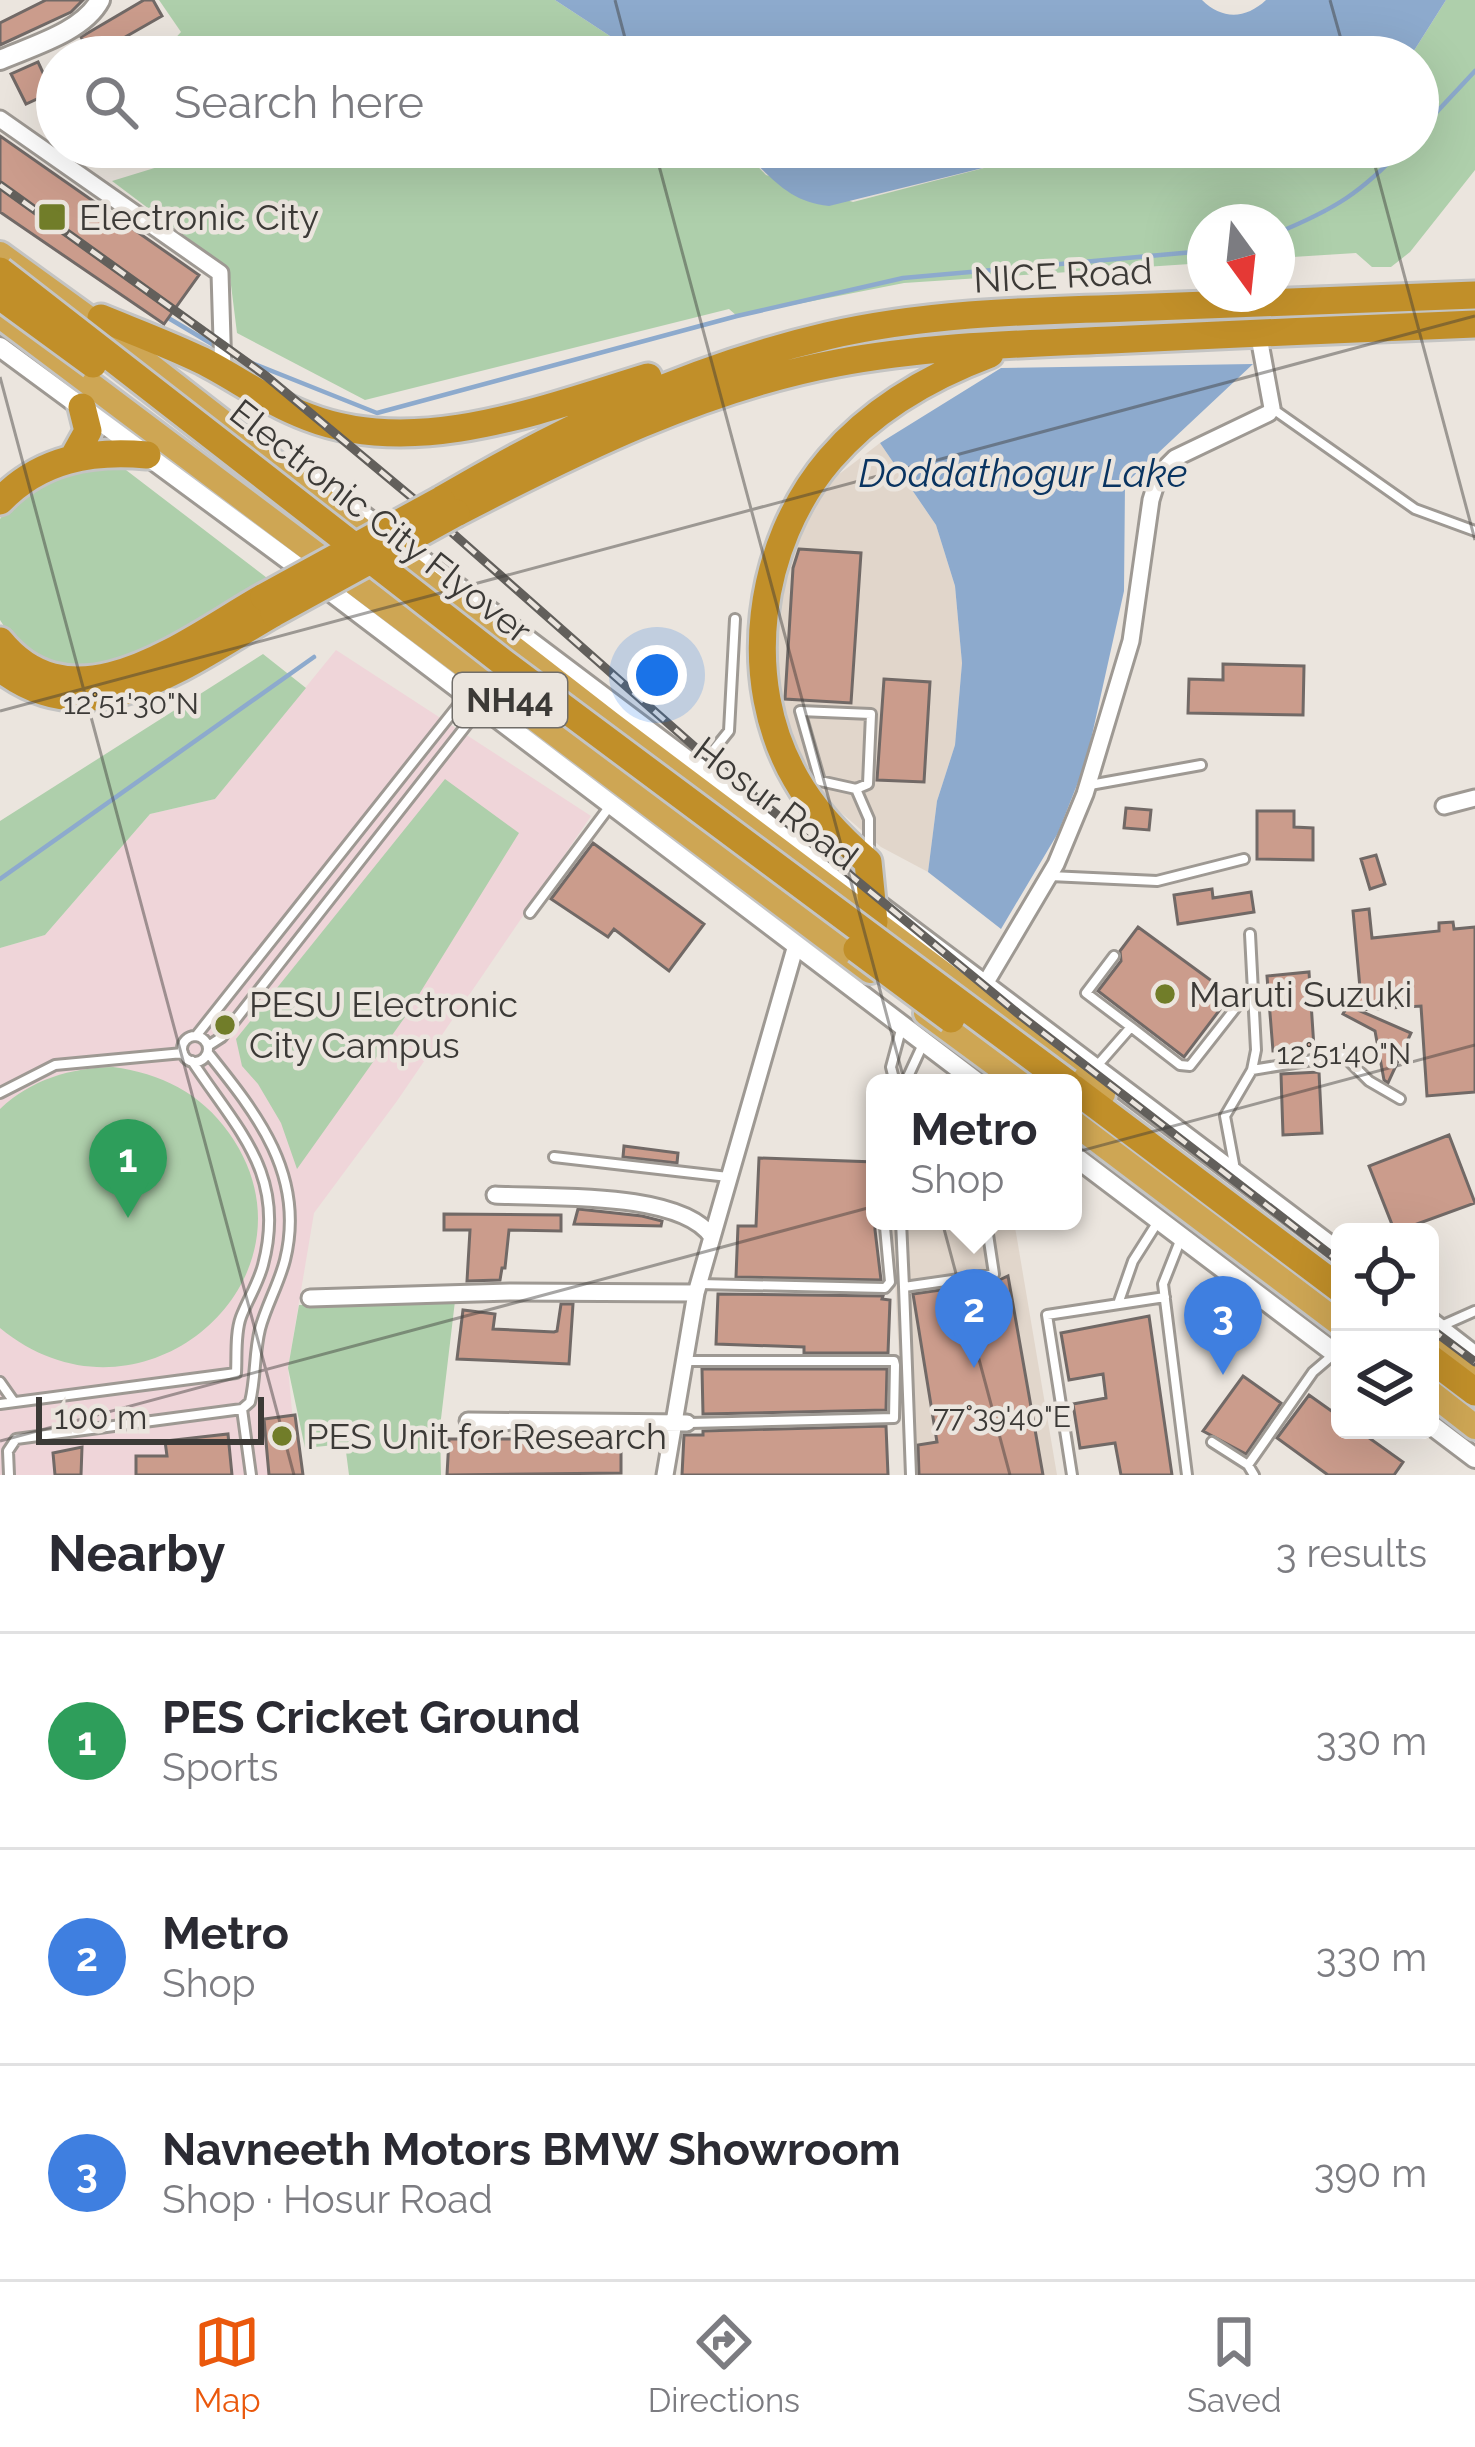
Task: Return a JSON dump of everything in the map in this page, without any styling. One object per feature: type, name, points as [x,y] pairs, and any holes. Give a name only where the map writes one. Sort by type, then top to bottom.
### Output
[{"type":"highway","name":"Hosur Road","points":[[0,254],[873,910],[1331,1266]]},
{"type":"highway","name":"Electronic City Flyover","points":[[0,271],[505,664],[1055,1074]]},
{"type":"highway","name":"NICE Road","points":[[732,362],[830,335],[927,319],[1475,295]]},
{"type":"highway","name":"Electronic City Flyover","points":[[0,296],[1024,1074]]},
{"type":"highway","name":"NH44","points":[[0,316],[480,692],[1009,1074]]},
{"type":"highway","points":[[101,318],[310,418],[338,426],[406,431],[492,421],[689,364],[732,362]]},
{"type":"highway","name":"NICE Road","points":[[1016,344],[1475,324]]},
{"type":"highway","points":[[873,910],[868,862],[826,821],[795,778],[776,733],[761,657],[775,560],[807,491],[850,438],[959,365],[1016,344]]},
{"type":"highway","points":[[0,641],[23,662],[44,672],[66,680],[103,680],[269,605],[449,506],[740,389],[836,363],[1016,344]]},
{"type":"highway","points":[[449,506],[531,447],[674,382],[732,362]]},
{"type":"highway","points":[[74,458],[88,430],[82,407]]},
{"type":"highway","points":[[0,501],[31,475],[74,458],[104,451],[146,454]]},
{"type":"highway","points":[[0,668],[19,683],[58,698],[105,697],[154,680],[269,605]]},
{"type":"highway","name":"Electronic City Flyover","points":[[1082,1094],[1331,1282]]},
{"type":"highway","points":[[1082,1118],[1331,1303]]},
{"type":"highway","points":[[1082,1129],[1331,1317]]},
{"type":"highway","points":[[1434,1331],[1475,1375]]},
{"type":"highway","points":[[1439,1365],[1475,1392]]},
{"type":"highway","points":[[1439,1385],[1475,1412]]},
{"type":"highway","points":[[1439,1399],[1475,1427]]},
{"type":"street","points":[[54,36],[75,26],[100,0]]},
{"type":"street","points":[[0,61],[36,44]]},
{"type":"street","points":[[0,119],[36,144]]},
{"type":"street","points":[[70,168],[220,273],[223,373]]},
{"type":"street","name":"Hosur Road","points":[[0,241],[700,768],[873,910]]},
{"type":"street","points":[[985,984],[1076,822],[1131,641],[1150,500],[1159,474],[1175,458],[1272,408],[1258,332]]},
{"type":"street","points":[[0,346],[480,692],[611,805],[966,1074]]},
{"type":"street","points":[[1444,806],[1475,798]]},
{"type":"street","points":[[873,910],[985,984],[1331,1246]]},
{"type":"street","points":[[665,1475],[681,1423],[685,1360],[698,1288],[796,946]]},
{"type":"street","points":[[1082,1162],[1331,1350]]},
{"type":"street","points":[[495,1195],[659,1204],[699,1221],[712,1237]]},
{"type":"street","points":[[310,1298],[698,1288]]},
{"type":"street","points":[[1435,1331],[1475,1355]]},
{"type":"street","points":[[468,1421],[681,1423]]},
{"type":"street","points":[[1439,1431],[1475,1458]]},
{"type":"lane","points":[[1272,408],[1415,509],[1475,531]]},
{"type":"lane","points":[[700,768],[729,730],[734,619]]},
{"type":"lane","points":[[183,1053],[184,1041],[196,1036],[480,692]]},
{"type":"lane","points":[[192,1061],[201,1060],[222,1037],[480,692]]},
{"type":"lane","points":[[800,711],[871,713],[868,784],[856,789],[820,781],[800,711]]},
{"type":"lane","points":[[1088,785],[1201,765]]},
{"type":"lane","points":[[856,789],[869,819],[868,862]]},
{"type":"lane","points":[[530,914],[611,805]]},
{"type":"lane","points":[[1049,876],[1156,881],[1244,859]]},
{"type":"lane","points":[[1231,1170],[1234,1164],[1225,1117],[1252,1070],[1256,1050],[1250,934]]},
{"type":"lane","points":[[1114,956],[1086,993],[1180,1065],[1190,1066],[1241,1001]]},
{"type":"lane","points":[[893,1074],[902,1025]]},
{"type":"lane","points":[[1095,1067],[1131,1027]]},
{"type":"lane","points":[[9,1475],[8,1451],[16,1439],[242,1409],[250,1402],[260,1327],[274,1297],[290,1229],[284,1175],[262,1122],[196,1036]]},
{"type":"lane","points":[[909,1074],[924,1042]]},
{"type":"lane","points":[[0,1093],[55,1065],[183,1053],[192,1061],[244,1132],[265,1180],[270,1227],[255,1290],[239,1321],[236,1373]]},
{"type":"lane","points":[[1252,1070],[1343,1055],[1369,1081],[1400,1099]]},
{"type":"lane","points":[[554,1157],[728,1177]]},
{"type":"lane","points":[[1118,1304],[1143,1245],[1160,1220]]},
{"type":"lane","points":[[698,1288],[884,1288],[890,1282],[885,1230]]},
{"type":"lane","points":[[902,1230],[911,1475]]},
{"type":"lane","points":[[904,1287],[994,1274],[987,1230]]},
{"type":"lane","points":[[1181,1237],[1163,1284],[1187,1475]]},
{"type":"lane","points":[[255,1290],[274,1297]]},
{"type":"lane","points":[[1072,1475],[1047,1315],[1165,1297]]},
{"type":"lane","points":[[1439,1327],[1475,1311]]},
{"type":"lane","points":[[1248,1465],[1313,1372],[1331,1359]]},
{"type":"lane","points":[[681,1423],[893,1418],[895,1364],[685,1360]]},
{"type":"lane","points":[[0,1404],[236,1373],[254,1383]]},
{"type":"lane","points":[[0,1382],[14,1402]]},
{"type":"lane","points":[[242,1409],[251,1475]]},
{"type":"lane","points":[[1212,1442],[1248,1465],[1254,1475]]},
{"type":"shaded area","points":[[880,443],[936,525],[955,586],[962,663],[955,745],[937,801],[928,872],[881,847],[817,792],[778,712],[772,608],[805,517],[838,475]]},
{"type":"shaded area","name":"PESU Electronic City Campus","points":[[336,650],[591,816],[397,1101],[314,1213],[288,1368],[298,1475],[0,1475],[0,948],[45,935],[150,814],[215,799]]},
{"type":"shaded area","points":[[892,1230],[1016,1230],[1057,1475],[905,1475]]},
{"type":"green space","points":[[159,0],[555,0],[610,36],[177,36],[181,32]]},
{"type":"green space","points":[[1446,0],[1475,0],[1475,170],[1410,252],[1391,267],[1372,267],[1356,253],[1295,257],[1295,204],[1187,204],[1187,264],[904,283],[737,316],[729,309],[365,400],[237,333],[229,269],[112,181],[154,168],[759,168],[766,175],[853,202],[984,168],[1439,168],[1439,36],[1423,36]]},
{"type":"green space","points":[[111,466],[126,470],[271,581],[142,655],[106,668],[71,668],[23,646],[0,620],[0,519],[35,487],[64,475]]},
{"type":"green space","points":[[263,654],[306,688],[215,799],[150,814],[45,935],[0,948],[0,821]]},
{"type":"green space","points":[[445,779],[519,833],[405,1017],[297,1169],[281,1123],[242,1066],[236,1039]]},
{"type":"green space","points":[[113,1067],[178,1087],[218,1119],[254,1187],[256,1240],[239,1288],[206,1328],[162,1355],[110,1367],[55,1359],[0,1328],[0,1109],[52,1077]]},
{"type":"green space","points":[[455,1301],[440,1427],[441,1475],[349,1475],[345,1444],[305,1448],[288,1368],[299,1305]]},
{"type":"water","points":[[555,0],[1202,0],[1234,15],[1266,0],[1446,0],[1423,36],[610,36]]},
{"type":"water","points":[[761,168],[983,168],[829,206],[801,199]]},
{"type":"water","name":"Doddathogur Lake","points":[[1253,364],[1125,484],[1124,591],[1086,762],[1058,833],[1001,929],[928,872],[937,801],[955,745],[962,663],[955,586],[936,525],[880,443],[1001,368]]},
{"type":"building","points":[[46,0],[83,0],[71,12],[0,45],[0,23]]},
{"type":"building","points":[[144,0],[153,0],[162,16],[127,36],[83,36]]},
{"type":"building","points":[[36,63],[36,99],[26,104],[11,74]]},
{"type":"building","points":[[0,136],[36,161],[36,168],[46,168],[199,275],[164,324],[0,212]]},
{"type":"building","points":[[799,549],[861,553],[851,703],[785,699],[793,568]]},
{"type":"building","points":[[1223,664],[1304,666],[1303,715],[1188,713],[1189,679],[1223,680]]},
{"type":"building","points":[[884,679],[930,682],[924,782],[877,780]]},
{"type":"building","points":[[1126,808],[1151,810],[1149,830],[1124,828]]},
{"type":"building","points":[[1257,811],[1294,811],[1294,827],[1313,828],[1313,860],[1257,859]]},
{"type":"building","points":[[593,843],[704,924],[669,971],[614,929],[608,937],[551,899]]},
{"type":"building","points":[[1376,855],[1385,884],[1370,889],[1361,859]]},
{"type":"building","points":[[1212,889],[1213,898],[1251,892],[1254,912],[1178,924],[1174,895]]},
{"type":"building","points":[[1369,909],[1372,938],[1439,931],[1439,923],[1453,922],[1454,929],[1475,927],[1475,1092],[1427,1096],[1421,1006],[1358,1010],[1411,1033],[1388,1083],[1375,1031],[1343,1014],[1348,1005],[1353,1007],[1352,989],[1360,988],[1353,911]]},
{"type":"building","points":[[1138,927],[1231,995],[1184,1057],[1098,991],[1121,961],[1120,951]]},
{"type":"building","points":[[1309,972],[1314,1048],[1273,1051],[1267,976]]},
{"type":"building","points":[[1319,1072],[1322,1133],[1283,1135],[1281,1074]]},
{"type":"building","points":[[1449,1135],[1475,1203],[1420,1223],[1391,1223],[1369,1166]]},
{"type":"building","points":[[624,1146],[678,1153],[677,1163],[623,1157]]},
{"type":"building","points":[[759,1158],[866,1162],[866,1230],[875,1230],[881,1280],[736,1277],[738,1226],[756,1226]]},
{"type":"building","points":[[578,1209],[662,1221],[661,1226],[574,1224]]},
{"type":"building","points":[[444,1214],[561,1215],[561,1231],[509,1230],[500,1280],[467,1281],[470,1230],[444,1230]]},
{"type":"building","points":[[1008,1276],[1043,1475],[919,1475],[918,1445],[937,1442],[913,1294]]},
{"type":"building","points":[[718,1294],[883,1296],[890,1300],[888,1353],[804,1353],[804,1347],[716,1344]]},
{"type":"building","points":[[561,1304],[573,1304],[569,1364],[457,1359],[463,1310],[495,1314],[493,1329],[554,1332]]},
{"type":"building","points":[[1149,1316],[1172,1475],[1121,1475],[1115,1443],[1080,1448],[1073,1404],[1106,1398],[1103,1374],[1069,1380],[1061,1333]]},
{"type":"building","points":[[702,1369],[887,1369],[886,1410],[703,1414]]},
{"type":"building","points":[[1243,1376],[1281,1403],[1246,1454],[1203,1431]]},
{"type":"building","points":[[1309,1395],[1331,1411],[1331,1439],[1371,1439],[1403,1462],[1394,1475],[1328,1475],[1277,1438]]},
{"type":"building","name":"PES Unit for Research","points":[[295,1415],[303,1475],[269,1475],[264,1419]]},
{"type":"building","points":[[886,1426],[888,1475],[682,1475],[684,1435]]},
{"type":"building","points":[[228,1434],[232,1475],[136,1475],[136,1456],[167,1456],[165,1441]]},
{"type":"building","points":[[449,1439],[621,1439],[621,1473],[447,1475]]},
{"type":"building","points":[[82,1447],[81,1475],[55,1475],[53,1453]]},
{"type":"waterway","points":[[1439,110],[1475,71]]},
{"type":"waterway","points":[[1295,225],[1346,198],[1382,168]]},
{"type":"waterway","points":[[227,353],[377,413],[737,316],[903,278],[1187,253]]},
{"type":"waterway","points":[[165,316],[217,347]]},
{"type":"waterway","points":[[0,879],[314,657]]},
{"type":"railway","points":[[0,185],[266,376],[415,500],[695,747],[1021,1016],[1331,1255]]},
{"type":"railway","points":[[1434,1331],[1475,1362]]},
{"type":"place","name":"Electronic City","points":[[52,217]]},
{"type":"place","name":"Maruti Suzuki","points":[[1165,994]]},
{"type":"place","name":"PESU Electronic City Campus","points":[[225,1025]]},
{"type":"place","name":"PES Cricket Ground","points":[[128,1218]]},
{"type":"place","name":"Metro","points":[[974,1368]]},
{"type":"place","name":"Navneeth Motors BMW Showroom","points":[[1223,1375]]},
{"type":"place","name":"PES Unit for Research","points":[[282,1436]]}]
